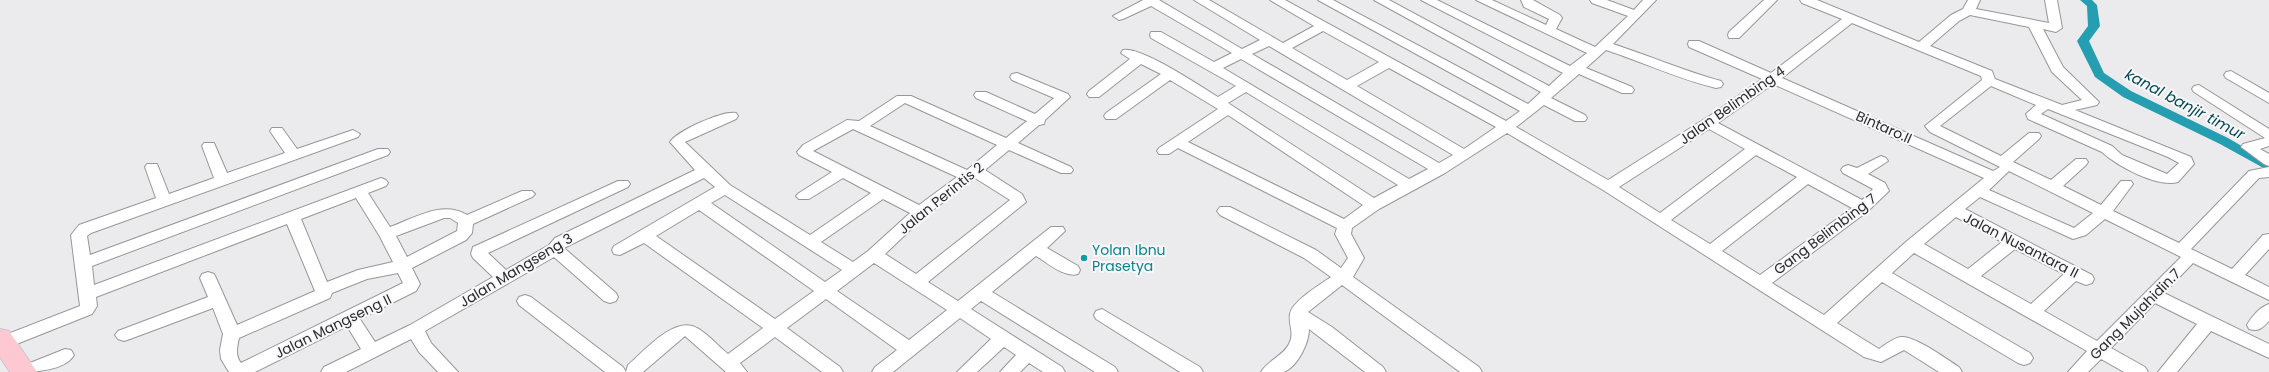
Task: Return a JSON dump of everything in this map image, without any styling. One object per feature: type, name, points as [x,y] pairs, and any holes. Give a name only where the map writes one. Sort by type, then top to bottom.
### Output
[{"type":"street","points":[[1119,16],[1153,0],[1440,170]]},
{"type":"street","points":[[1200,0],[1271,40],[1464,155]]},
{"type":"street","points":[[1276,0],[1506,127],[1608,187],[1662,219],[1825,324],[1878,356],[1902,343],[1906,343],[1953,372]]},
{"type":"street","points":[[1324,0],[1529,110]]},
{"type":"street","points":[[1380,0],[1545,94],[1580,118]]},
{"type":"street","points":[[1482,0],[1548,31],[1599,48],[1655,62],[1681,74],[1716,84]]},
{"type":"street","points":[[1527,0],[1528,4],[1556,18],[1548,31]]},
{"type":"street","points":[[1596,0],[1636,15]]},
{"type":"street","points":[[1270,372],[1286,359],[1298,344],[1301,331],[1298,314],[1307,301],[1342,276],[1356,258],[1343,234],[1345,226],[1374,205],[1408,185],[1440,170],[1464,155],[1529,110],[1545,94],[1636,15],[1650,0]]},
{"type":"street","points":[[1734,35],[1771,0]]},
{"type":"street","points":[[1806,0],[1922,46],[1987,74],[1989,81]]},
{"type":"street","points":[[1922,46],[1971,5],[2034,24],[2058,28],[2051,0]]},
{"type":"street","points":[[1410,16],[1431,1],[1573,70],[1627,90]]},
{"type":"street","name":"Jalan Belimbing 4","points":[[1608,187],[1708,123],[1773,78],[1826,36],[1852,18]]},
{"type":"street","points":[[1340,35],[1366,22]]},
{"type":"street","points":[[2034,24],[2057,69],[2092,102],[2063,109]]},
{"type":"street","points":[[1283,48],[1324,26]]},
{"type":"street","points":[[1156,35],[1246,86],[1408,185]]},
{"type":"street","points":[[1214,67],[1271,40]]},
{"type":"street","name":"Bintaro.II","points":[[1694,44],[1995,177]]},
{"type":"street","points":[[1094,94],[1134,55],[1170,74],[1223,106],[1374,205]]},
{"type":"street","points":[[1347,86],[1389,62]]},
{"type":"street","points":[[1111,116],[1170,74]]},
{"type":"street","points":[[2231,75],[2269,99]]},
{"type":"street","name":"Jalan Perintis 2","points":[[733,368],[776,328],[874,255],[920,212],[1039,121],[1063,97],[1017,77]]},
{"type":"street","points":[[1989,81],[2046,104],[2063,109],[2173,154],[2186,160],[2188,164],[2172,179],[2165,179],[2117,158],[2107,149],[2033,116],[2032,114],[2046,104]]},
{"type":"street","points":[[1989,81],[1932,126],[1935,130],[2269,294]]},
{"type":"street","points":[[1164,151],[1223,106],[1246,86]]},
{"type":"street","points":[[2199,89],[2269,136]]},
{"type":"street","points":[[981,95],[1039,121]]},
{"type":"street","points":[[860,126],[902,99],[906,99],[1066,170]]},
{"type":"street","points":[[732,116],[678,139],[677,142],[705,171],[725,188],[853,270]]},
{"type":"street","points":[[917,282],[1018,202],[1017,197],[971,174],[852,123],[846,125],[804,152],[920,212]]},
{"type":"street","points":[[1708,123],[1863,207]]},
{"type":"street","points":[[277,131],[294,154]]},
{"type":"street","points":[[11,356],[86,310],[89,306],[79,235],[82,232],[164,200],[352,134]]},
{"type":"street","points":[[1825,324],[1913,245],[1956,211],[1995,177],[2034,136]]},
{"type":"street","points":[[1177,142],[1345,226]]},
{"type":"street","points":[[2269,142],[2248,147],[2269,161]]},
{"type":"street","points":[[210,146],[222,179]]},
{"type":"street","points":[[1662,219],[1755,148]]},
{"type":"street","points":[[82,264],[383,152]]},
{"type":"street","name":"Gang Belimbing 7","points":[[1761,282],[1863,207],[1882,188],[1852,172],[1881,161]]},
{"type":"street","points":[[2052,188],[2081,162]]},
{"type":"street","points":[[152,167],[164,200]]},
{"type":"street","name":"Jalan Mangseng 3","points":[[330,372],[371,350],[416,329],[503,277],[555,249],[561,242],[705,171]]},
{"type":"street","points":[[804,196],[842,173]]},
{"type":"street","name":"Gang Mujahidin.7","points":[[2077,372],[2153,295],[2187,253],[2263,173]]},
{"type":"street","points":[[1712,251],[1807,177]]},
{"type":"street","points":[[503,277],[479,254],[479,251],[623,184]]},
{"type":"street","points":[[1979,191],[2073,234],[2079,232],[2104,212],[2126,184]]},
{"type":"street","points":[[87,294],[292,217],[367,185],[387,234],[403,266]]},
{"type":"street","points":[[620,250],[725,188]]},
{"type":"street","points":[[810,243],[881,193]]},
{"type":"street","points":[[466,222],[527,194]]},
{"type":"street","points":[[700,203],[909,349]]},
{"type":"street","points":[[1225,211],[1310,254],[1474,372]]},
{"type":"street","name":"Jalan Nusantara II","points":[[1956,211],[2080,276],[2033,312]]},
{"type":"street","points":[[387,234],[442,213],[453,213],[466,222]]},
{"type":"street","points":[[232,334],[324,294],[292,217]]},
{"type":"street","points":[[323,290],[364,274],[403,266],[460,236],[464,233],[466,222]]},
{"type":"street","points":[[881,372],[1057,231]]},
{"type":"street","points":[[644,236],[776,328],[834,372]]},
{"type":"street","points":[[2235,276],[2269,239]]},
{"type":"street","points":[[1970,276],[2014,241]]},
{"type":"street","points":[[1913,245],[2139,372]]},
{"type":"street","points":[[1034,248],[1072,270]]},
{"type":"street","points":[[555,249],[610,297]]},
{"type":"street","points":[[874,255],[1056,372]]},
{"type":"street","name":"Jalan Mangseng II","points":[[239,372],[406,290],[412,284],[403,266]]},
{"type":"street","points":[[1882,274],[2024,358]]},
{"type":"street","points":[[208,278],[232,334],[227,349],[233,368],[239,372]]},
{"type":"street","points":[[980,292],[1109,372]]},
{"type":"street","points":[[2153,295],[2269,352]]},
{"type":"street","points":[[124,335],[217,300]]},
{"type":"street","points":[[526,301],[621,371],[678,332],[685,330],[691,332],[733,368]]},
{"type":"street","points":[[2255,325],[2269,310]]},
{"type":"street","points":[[1298,314],[1326,331],[1377,372]]},
{"type":"street","points":[[1102,315],[1194,372]]},
{"type":"street","points":[[350,317],[371,350]]},
{"type":"street","points":[[2167,372],[2208,323]]},
{"type":"street","points":[[416,329],[419,339],[425,348],[449,372]]},
{"type":"street","points":[[966,372],[1004,338]]},
{"type":"street","points":[[1009,372],[1028,354]]},
{"type":"street","points":[[11,356],[65,355]]},
{"type":"waterway","name":"kanal banjir timur","points":[[2085,0],[2092,5],[2094,26],[2083,41],[2099,75],[2127,94],[2224,141],[2269,167]]},
{"type":"place","name":"Yolan Ibnu Prasetya","points":[[1084,258]]}]
